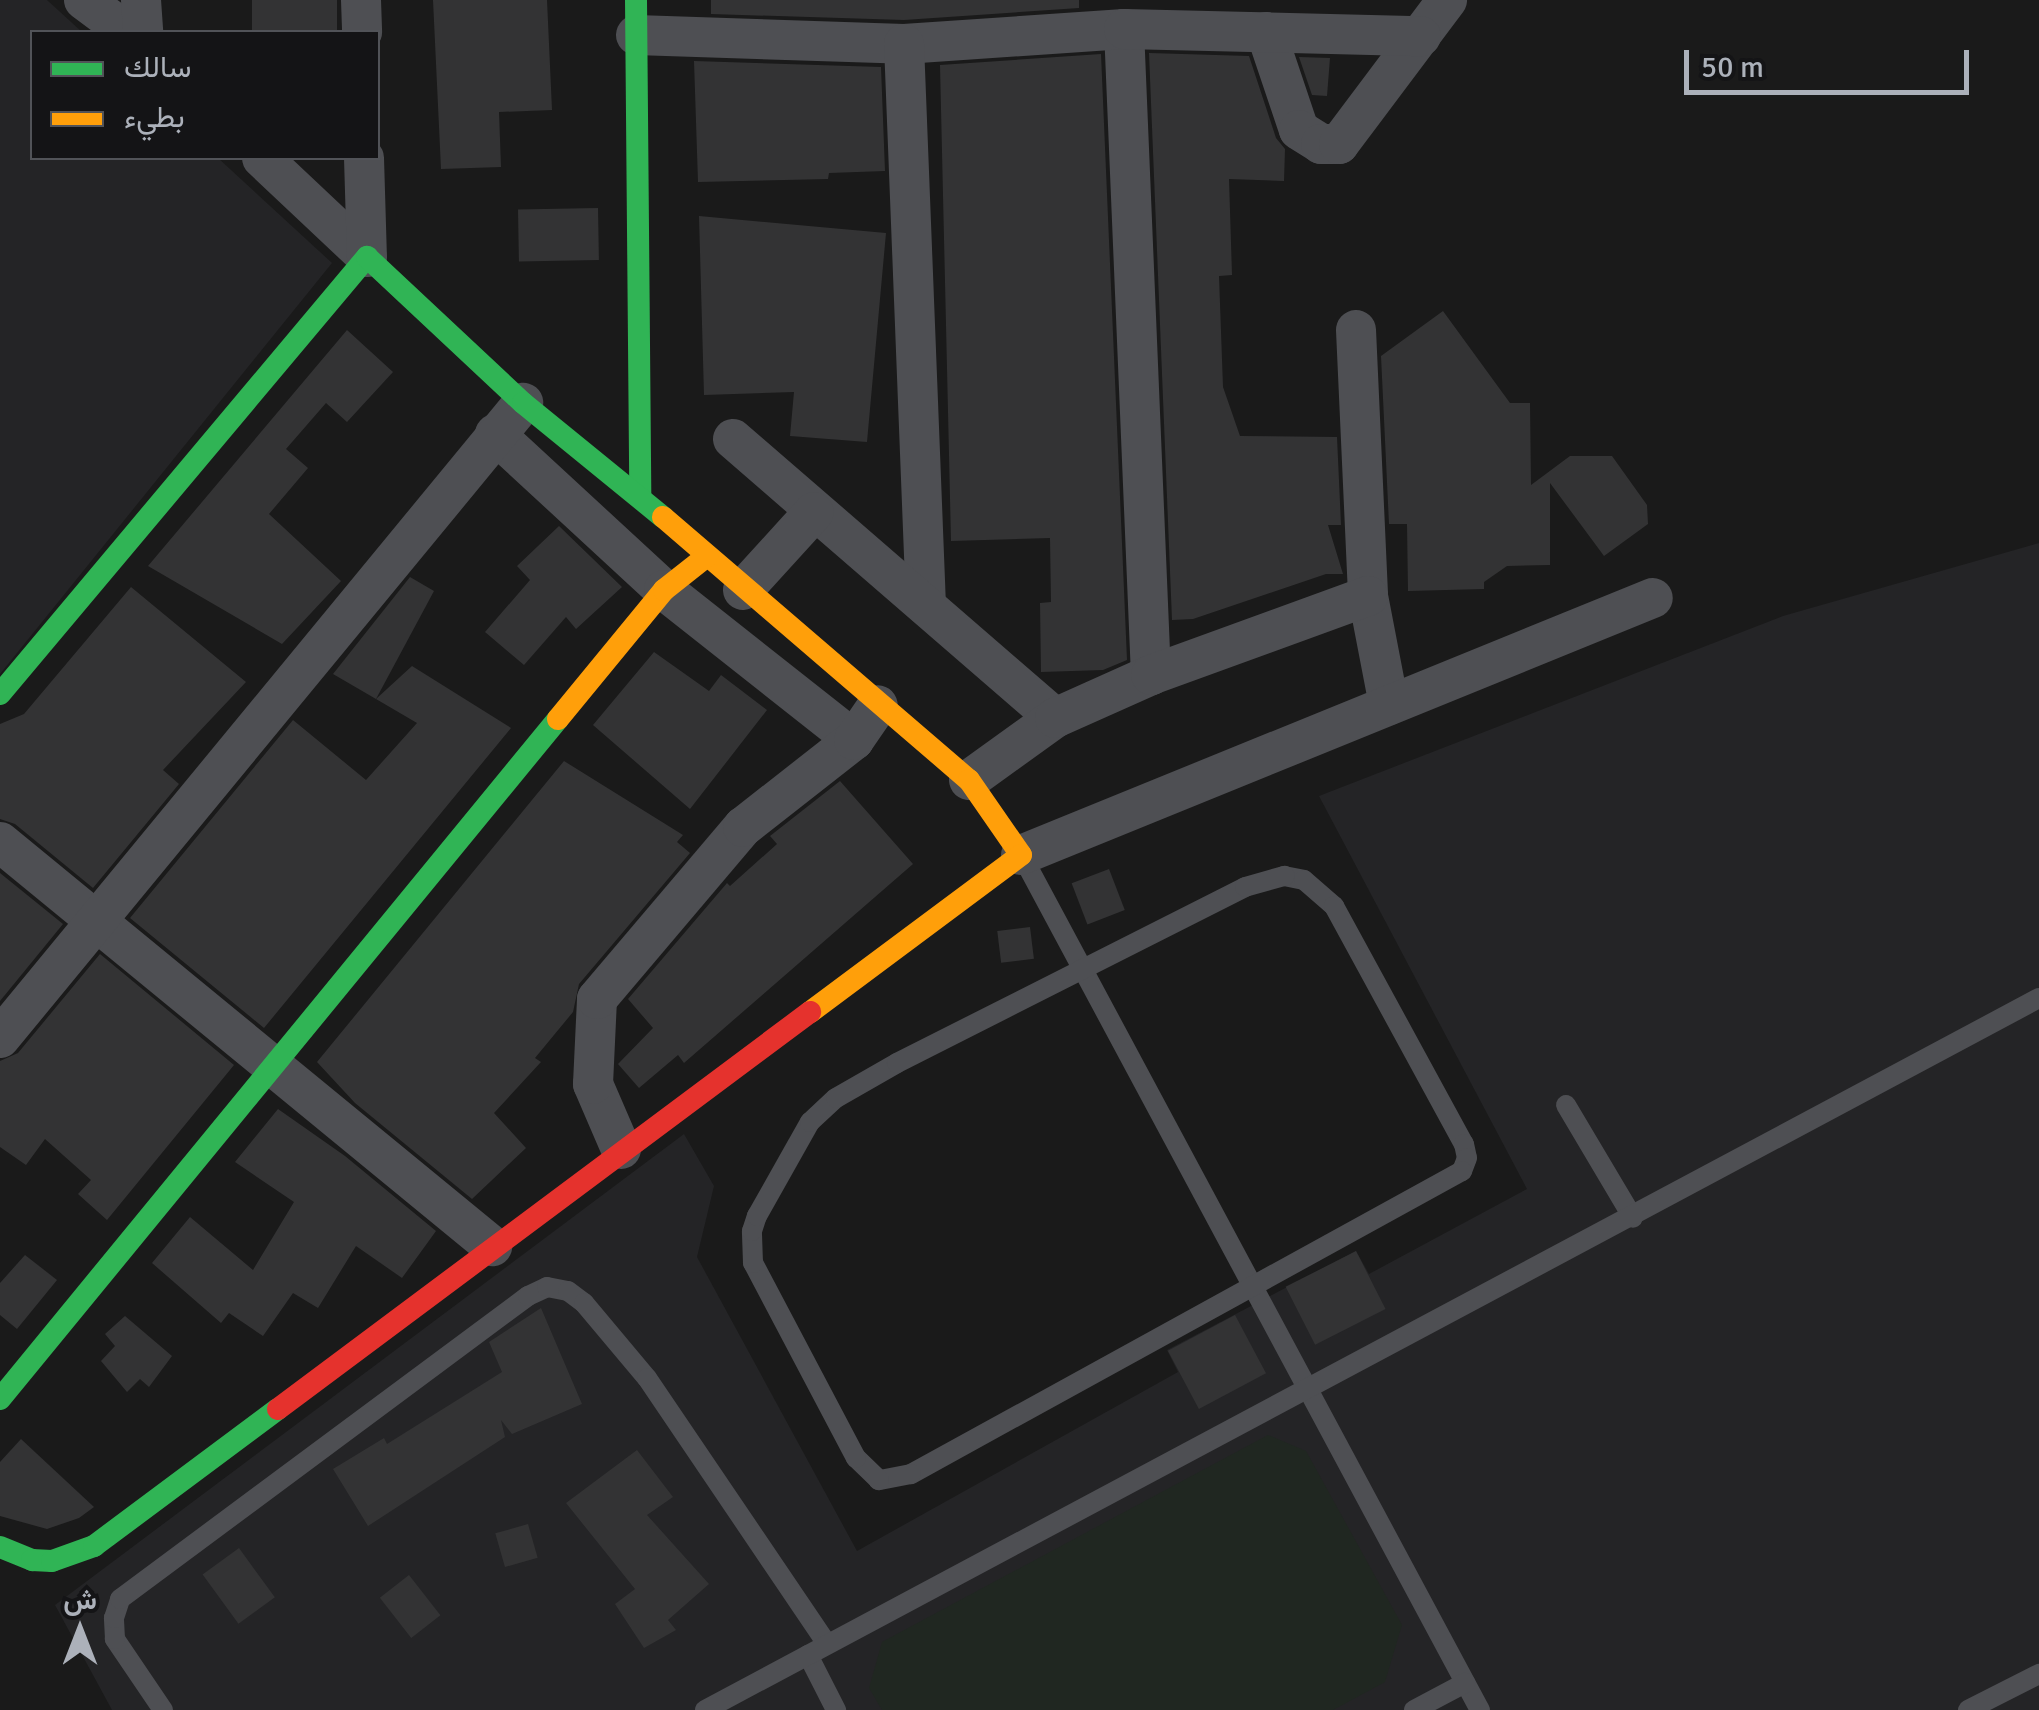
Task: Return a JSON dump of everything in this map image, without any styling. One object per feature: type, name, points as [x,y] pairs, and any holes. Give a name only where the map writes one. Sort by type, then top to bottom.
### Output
[{"type":"street","points":[[84,0],[124,30]]},
{"type":"street","points":[[142,0],[142,30]]},
{"type":"street","points":[[361,0],[362,30]]},
{"type":"street","points":[[1266,32],[1299,130],[1321,144],[1338,144],[1447,0]]},
{"type":"street","points":[[640,496],[636,18],[904,44],[1124,29],[1420,36]]},
{"type":"street","points":[[1124,29],[1151,676]]},
{"type":"street","points":[[904,44],[926,606]]},
{"type":"street","points":[[264,160],[523,402],[640,496],[743,590],[969,780],[1020,854]]},
{"type":"street","points":[[0,694],[367,257],[364,160]]},
{"type":"street","points":[[1356,330],[1368,596],[1389,705]]},
{"type":"street","points":[[0,1038],[523,402]]},
{"type":"street","points":[[495,434],[664,590],[854,740]]},
{"type":"street","points":[[733,439],[1055,718]]},
{"type":"street","points":[[743,590],[814,512]]},
{"type":"street","points":[[0,1399],[664,590],[707,556]]},
{"type":"street","points":[[969,780],[1055,718],[1151,676],[1368,596]]},
{"type":"street","points":[[0,1547],[32,1560],[52,1561],[94,1546],[1020,854],[1654,598]]},
{"type":"street","points":[[620,1150],[592,1084],[596,999],[743,827],[854,740],[878,705]]},
{"type":"street","points":[[0,842],[492,1246]]},
{"type":"lane","points":[[1020,854],[1480,1710]]},
{"type":"lane","points":[[1264,878],[1304,880],[1334,906],[1464,1144],[1467,1158],[1462,1171],[911,1474],[879,1480],[856,1458],[753,1263],[752,1231],[757,1216],[799,1139],[822,1108],[897,1063],[1084,968],[1264,878]]},
{"type":"lane","points":[[705,1710],[2039,998]]},
{"type":"lane","points":[[1566,1105],[1633,1218]]},
{"type":"lane","points":[[163,1710],[114,1639],[114,1618],[120,1600],[480,1330],[528,1296],[547,1288],[568,1291],[584,1303],[646,1378],[827,1644]]},
{"type":"lane","points":[[808,1654],[836,1710]]},
{"type":"lane","points":[[1968,1710],[2039,1674]]},
{"type":"lane","points":[[1414,1710],[1465,1683]]},
{"type":"shaded area","points":[[0,0],[47,0],[80,30],[30,30],[30,160],[220,160],[332,263],[0,674]]},
{"type":"shaded area","points":[[2039,543],[2039,1710],[112,1710],[55,1605],[684,1134],[714,1186],[697,1257],[857,1551],[1178,1372],[1167,1350],[1356,1251],[1369,1274],[1527,1189],[1319,796],[1783,616]]},
{"type":"shaded area","points":[[1268,1435],[1306,1451],[1402,1625],[1385,1682],[1333,1710],[882,1710],[869,1688],[882,1642]]},
{"type":"building","points":[[252,0],[337,0],[337,30],[252,30]]},
{"type":"building","points":[[433,0],[547,0],[552,110],[499,112],[501,167],[441,169]]},
{"type":"building","points":[[711,0],[1079,0],[1079,8],[904,20],[711,14]]},
{"type":"building","points":[[1149,53],[1249,56],[1276,138],[1285,149],[1284,181],[1229,179],[1232,275],[1219,276],[1223,387],[1240,436],[1337,437],[1341,525],[1328,525],[1343,574],[1326,574],[1193,619],[1172,620]]},
{"type":"building","points":[[1101,54],[1127,660],[1103,670],[1041,672],[1040,603],[1051,602],[1050,538],[951,541],[940,65]]},
{"type":"building","points":[[1299,57],[1330,58],[1327,96],[1312,95]]},
{"type":"building","points":[[694,61],[881,67],[885,171],[829,173],[828,179],[698,182]]},
{"type":"building","points":[[598,208],[599,260],[519,261],[518,209]]},
{"type":"building","points":[[699,216],[886,233],[867,442],[790,436],[794,392],[704,395]]},
{"type":"building","points":[[1443,311],[1510,403],[1530,403],[1531,485],[1570,456],[1612,456],[1647,505],[1648,524],[1604,556],[1550,483],[1550,565],[1507,566],[1484,582],[1484,589],[1408,591],[1407,524],[1389,524],[1381,356]]},
{"type":"building","points":[[347,330],[393,372],[347,422],[326,403],[286,449],[308,468],[269,514],[341,581],[282,644],[148,566]]},
{"type":"building","points":[[559,526],[622,587],[576,629],[566,617],[524,665],[485,632],[530,580],[517,566]]},
{"type":"building","points":[[410,577],[434,591],[376,699],[333,674]]},
{"type":"building","points":[[131,587],[246,682],[163,770],[179,784],[93,888],[15,824],[0,819],[0,724],[24,714]]},
{"type":"building","points":[[654,652],[709,691],[721,675],[767,710],[690,809],[593,725]]},
{"type":"building","points":[[412,666],[511,728],[264,1028],[130,918],[293,720],[366,780],[417,723],[376,699]]},
{"type":"building","points":[[564,761],[683,835],[677,842],[690,853],[579,984],[573,1012],[535,1058],[541,1062],[494,1113],[526,1148],[472,1199],[355,1103],[317,1062]]},
{"type":"building","points":[[840,781],[913,864],[684,1063],[678,1055],[639,1088],[618,1064],[653,1028],[628,999],[727,883],[730,886],[777,844],[770,836]]},
{"type":"building","points":[[1109,869],[1125,910],[1087,924],[1072,883]]},
{"type":"building","points":[[0,873],[63,924],[0,1001]]},
{"type":"building","points":[[1030,927],[1034,959],[1001,963],[997,931]]},
{"type":"building","points":[[100,954],[234,1065],[107,1220],[78,1194],[91,1180],[45,1139],[26,1165],[0,1147],[0,1061],[18,1053]]},
{"type":"building","points":[[278,1109],[345,1156],[436,1231],[402,1278],[356,1246],[318,1308],[293,1293],[263,1336],[229,1313],[221,1323],[152,1263],[190,1217],[253,1270],[294,1202],[235,1162]]},
{"type":"building","points":[[1356,1251],[1386,1309],[1315,1345],[1286,1287]]},
{"type":"building","points":[[25,1255],[57,1280],[17,1329],[0,1315],[0,1283]]},
{"type":"building","points":[[541,1308],[582,1404],[512,1434],[501,1420],[505,1437],[368,1526],[333,1469],[384,1438],[387,1444],[502,1372],[489,1342]]},
{"type":"building","points":[[1235,1315],[1266,1373],[1199,1409],[1168,1351]]},
{"type":"building","points":[[125,1316],[172,1356],[149,1387],[140,1379],[127,1392],[101,1361],[115,1346],[105,1334]]},
{"type":"building","points":[[21,1439],[94,1507],[79,1518],[47,1529],[0,1516],[0,1462]]},
{"type":"building","points":[[637,1450],[673,1497],[647,1515],[709,1584],[668,1620],[676,1630],[644,1648],[615,1604],[635,1589],[566,1503]]},
{"type":"building","points":[[528,1524],[538,1558],[505,1567],[495,1533]]},
{"type":"building","points":[[239,1548],[275,1597],[238,1624],[203,1574]]},
{"type":"building","points":[[409,1575],[440,1615],[411,1638],[380,1598]]},
{"type":"traffic: fast","points":[[636,0],[640,496]]},
{"type":"traffic: fast","points":[[0,694],[367,257],[523,403],[663,517]]},
{"type":"traffic: fast","points":[[0,1399],[558,719]]},
{"type":"traffic: fast","points":[[0,1547],[32,1560],[52,1561],[94,1546],[278,1409]]},
{"type":"traffic: slow","points":[[663,517],[969,780],[1021,855],[810,1012]]},
{"type":"traffic: slow","points":[[558,719],[664,590],[707,556]]},
{"type":"traffic: jam","points":[[278,1409],[810,1012]]}]
